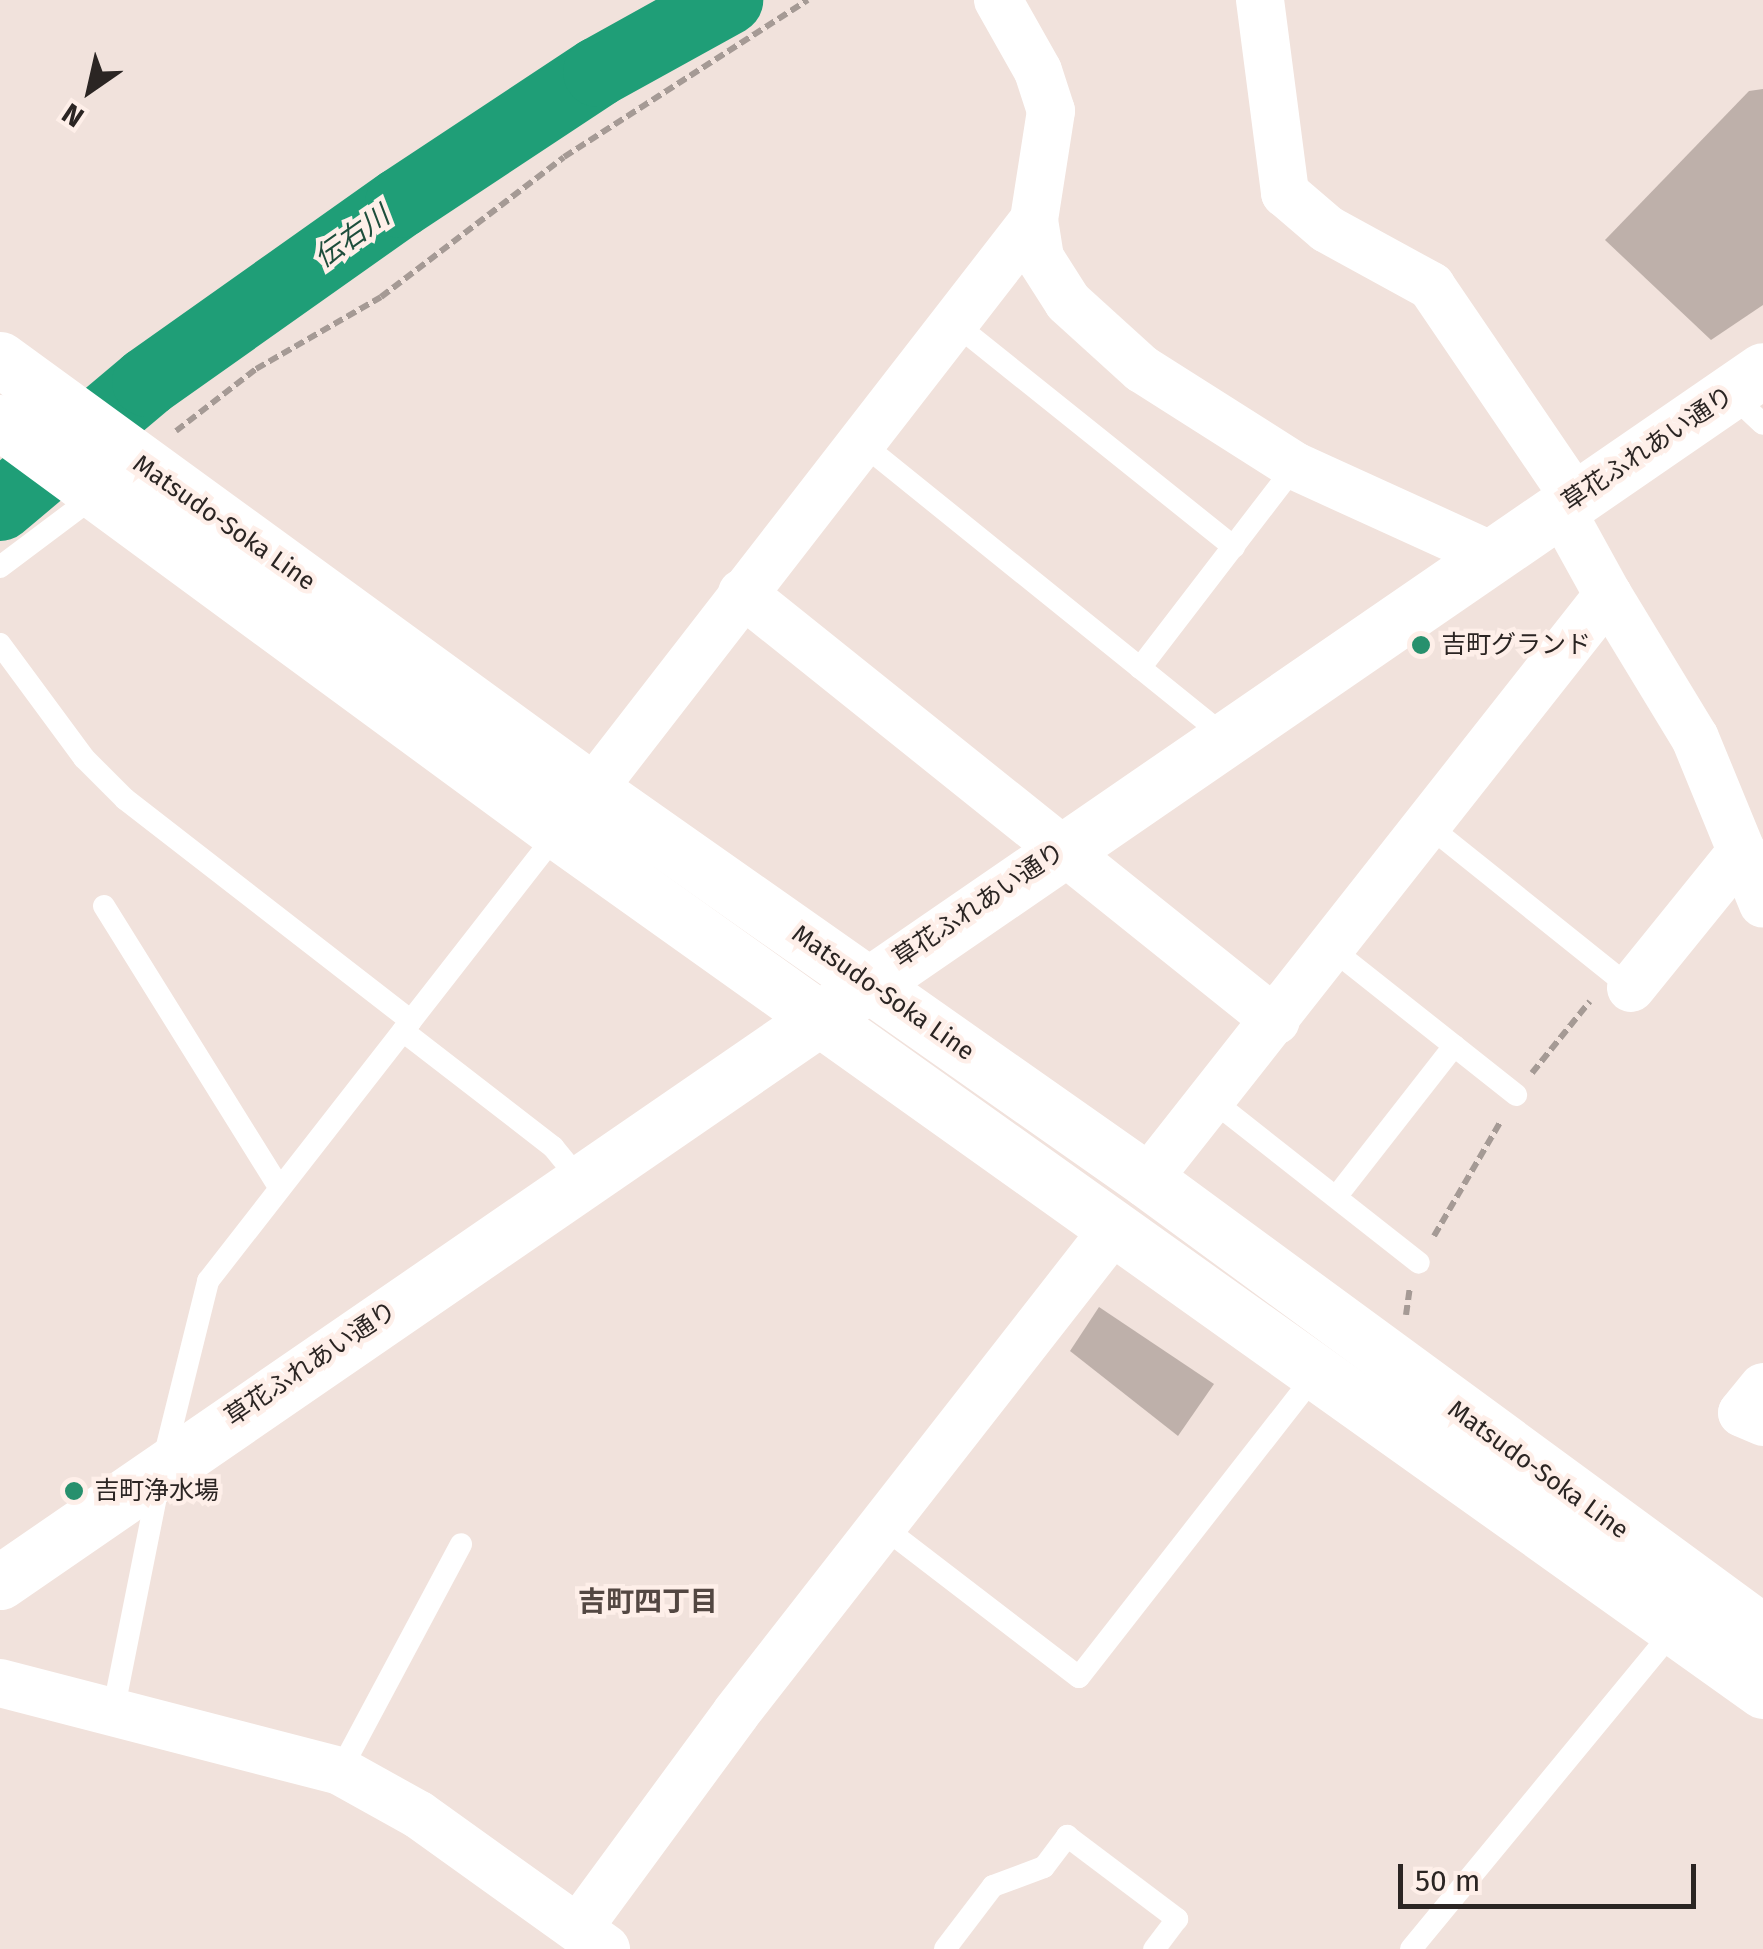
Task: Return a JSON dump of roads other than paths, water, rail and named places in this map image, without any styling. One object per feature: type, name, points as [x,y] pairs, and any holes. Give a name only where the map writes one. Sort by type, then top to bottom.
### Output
[{"type":"main road","name":"Matsudo-Soka Line","points":[[0,359],[14,421],[134,466],[1148,1180],[1757,1615]]},
{"type":"main road","name":"草花ふれあい通り","points":[[0,1582],[162,1466],[1490,555],[1568,503],[1752,395]]},
{"type":"main road","name":"Matsudo-Soka Line","points":[[134,466],[558,832],[1763,1691]]},
{"type":"street","points":[[998,0],[1038,71],[1051,111],[1034,220],[1040,258],[1068,302],[1142,369],[1295,466],[1490,555]]},
{"type":"street","points":[[1260,0],[1285,193],[1328,229],[1431,286],[1568,503],[1608,596],[1695,738],[1763,904]]},
{"type":"street","points":[[592,790],[858,441],[1034,220]]},
{"type":"street","points":[[742,593],[1276,1021]]},
{"type":"street","points":[[1148,1180],[1430,827],[1608,596]]},
{"type":"street","points":[[1622,980],[1742,850]]},
{"type":"street","points":[[0,1683],[340,1770],[419,1815],[581,1940],[882,1526],[1114,1229]]},
{"type":"street","points":[[1763,1387],[1742,1412],[1763,1422]]},
{"type":"lane","points":[[954,322],[1234,546]]},
{"type":"lane","points":[[858,441],[1226,738]]},
{"type":"lane","points":[[0,567],[134,466]]},
{"type":"lane","points":[[1140,668],[1295,466]]},
{"type":"lane","points":[[1,646],[84,758],[125,799],[554,1146],[580,1180]]},
{"type":"lane","points":[[1430,827],[1622,980]]},
{"type":"lane","points":[[113,1712],[162,1466],[208,1282],[278,1185],[558,832]]},
{"type":"lane","points":[[104,906],[278,1185]]},
{"type":"lane","points":[[1332,949],[1516,1095]]},
{"type":"lane","points":[[1336,1197],[1454,1046]]},
{"type":"lane","points":[[1212,1100],[1419,1262]]},
{"type":"lane","points":[[882,1526],[1079,1677],[1317,1372]]},
{"type":"lane","points":[[340,1770],[461,1544]]},
{"type":"lane","points":[[1412,1949],[1676,1628]]},
{"type":"lane","points":[[945,1949],[993,1886],[1044,1867],[1067,1836],[1177,1919],[1154,1949]]},
{"type":"waterway","name":"伝右川","points":[[0,506],[147,382],[400,203],[598,72],[728,0]]},
{"type":"place","name":"吉町グランド","points":[[1421,645]]},
{"type":"place","name":"吉町浄水場","points":[[74,1491]]},
{"type":"district","name":"吉町四丁目","points":[[648,1602]]}]
